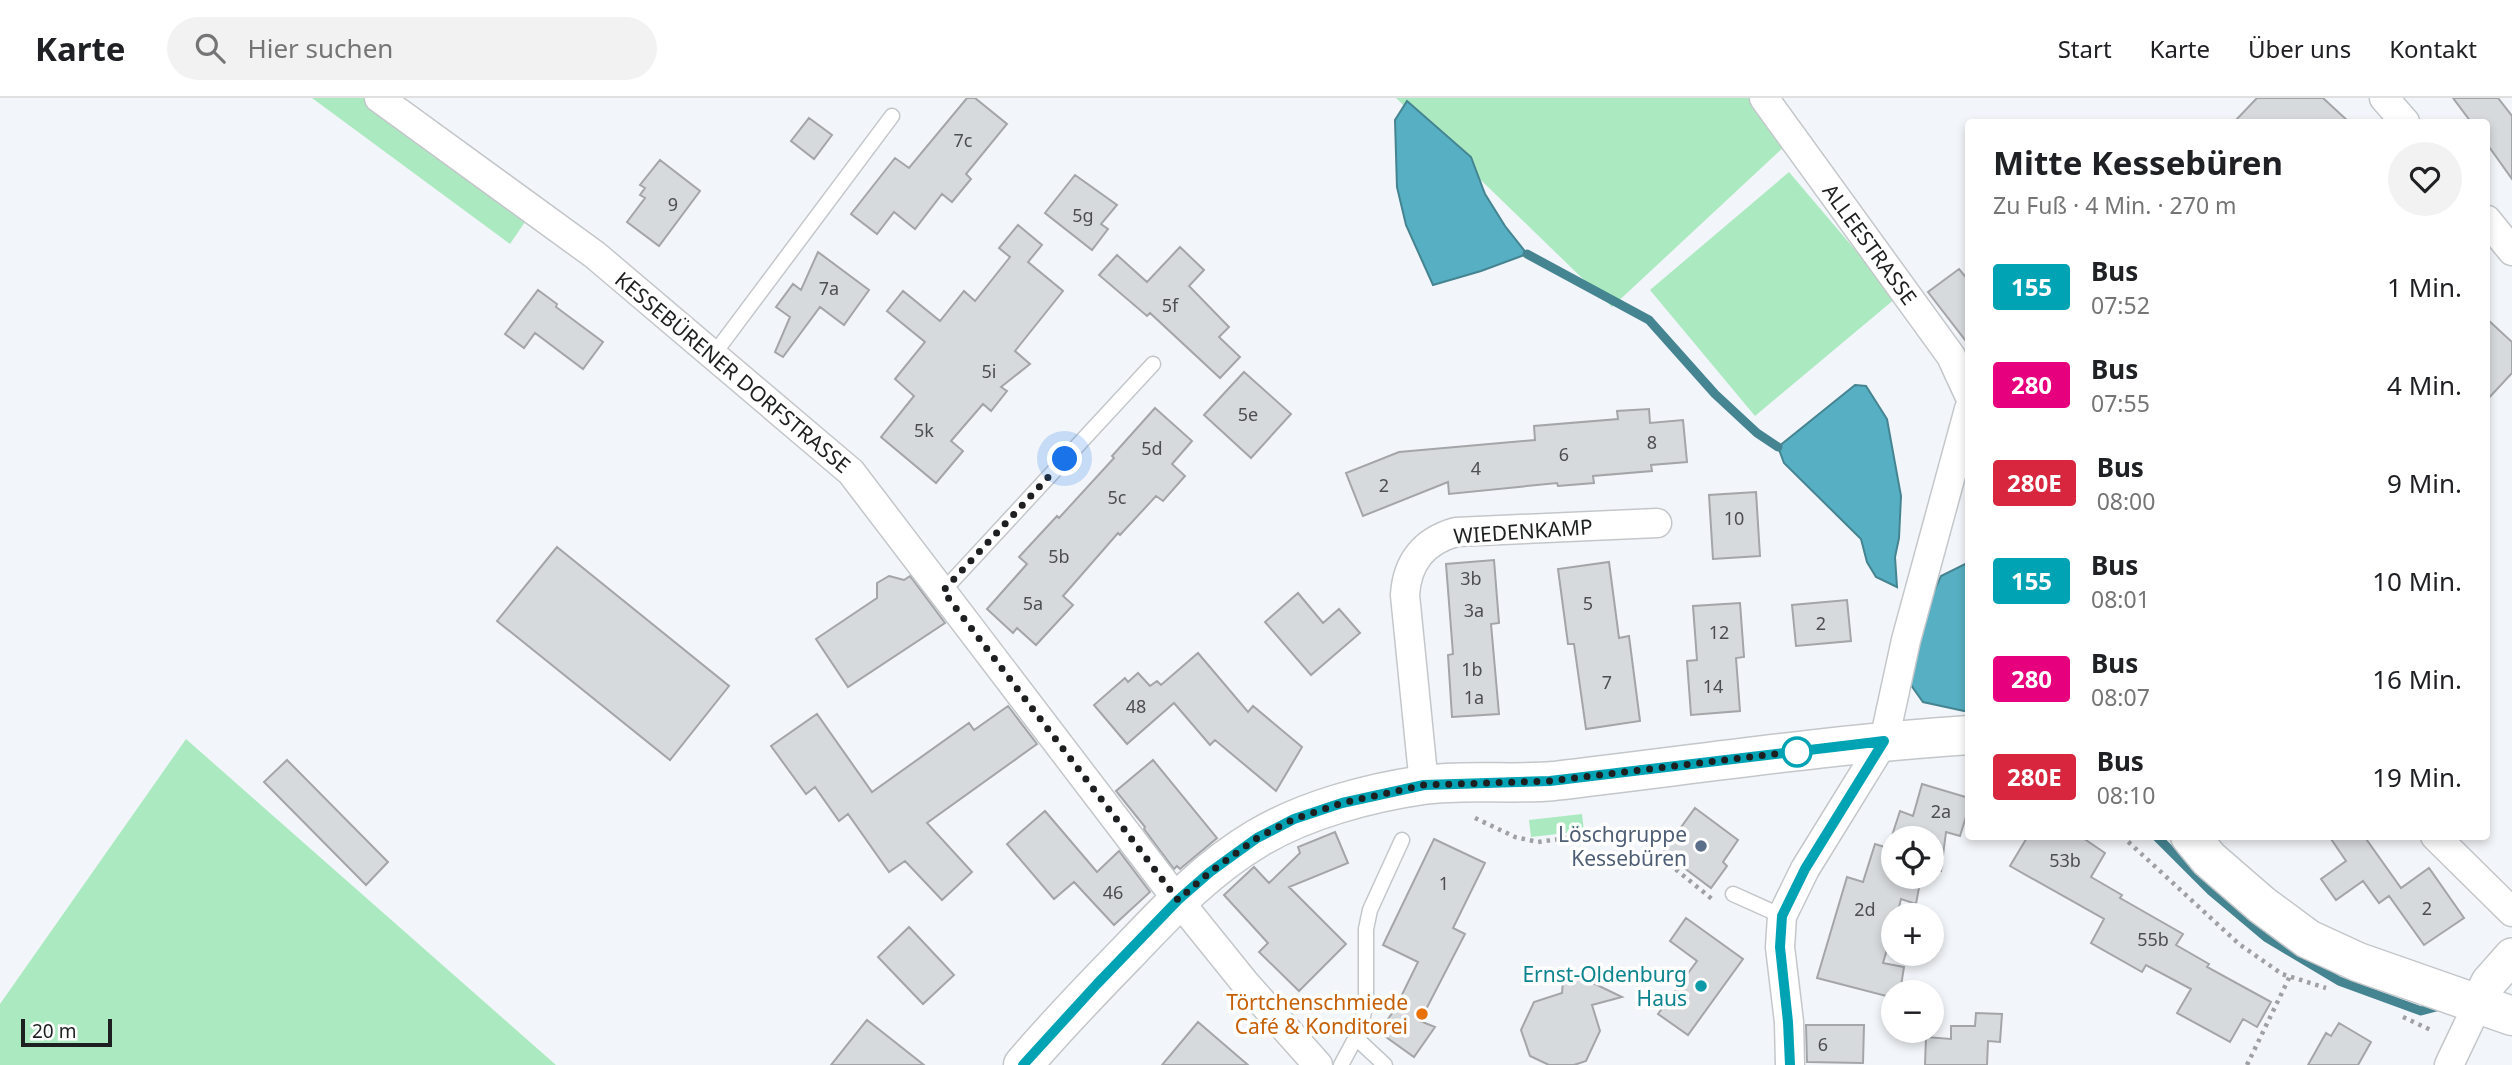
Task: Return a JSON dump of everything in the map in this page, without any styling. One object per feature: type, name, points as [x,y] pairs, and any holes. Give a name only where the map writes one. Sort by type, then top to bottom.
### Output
[{"type":"main road","points":[[1023,1065],[1178,900],[1210,872],[1257,838],[1294,819],[1342,803],[1437,785],[1550,781],[1884,741],[1965,735]]},
{"type":"main road","points":[[2192,840],[2209,859],[2262,905],[2308,939],[2358,961],[2495,1010]]},
{"type":"street","name":"KESSEBÜRENER DORFSTRASSE","points":[[379,98],[595,255],[851,472],[1302,1059]]},
{"type":"street","name":"ALLEESTRASSE","points":[[1764,98],[1951,356],[1965,387]]},
{"type":"street","points":[[2384,98],[2402,119]]},
{"type":"street","points":[[2490,224],[2512,250]]},
{"type":"street","points":[[1790,1065],[1780,947],[1782,916],[1805,869],[1884,741],[1906,640],[1965,424]]},
{"type":"street","name":"WIEDENKAMP","points":[[1437,785],[1405,596],[1406,581],[1418,555],[1442,536],[1457,532],[1657,523]]},
{"type":"street","points":[[2439,840],[2512,912]]},
{"type":"street","points":[[2449,1065],[2495,1010],[2489,982],[2512,956]]},
{"type":"lane","points":[[714,354],[892,116]]},
{"type":"lane","points":[[943,591],[1153,364]]},
{"type":"lane","points":[[1341,1065],[1361,1028],[1366,1000],[1366,929],[1370,910],[1402,840]]},
{"type":"lane","points":[[1733,894],[1782,916]]},
{"type":"lane","points":[[1356,1038],[1385,1065]]},
{"type":"path","points":[[1437,785],[1469,816],[1515,837],[1538,842],[1619,831],[1635,832],[1666,862],[1712,899],[1733,894]]},
{"type":"path","points":[[2247,1065],[2290,976]]},
{"type":"green space","points":[[312,98],[369,98],[529,216],[510,244]]},
{"type":"green space","points":[[1396,98],[1751,98],[1786,145],[1612,307]]},
{"type":"green space","points":[[1789,172],[1896,298],[1755,416],[1650,290]]},
{"type":"green space","points":[[186,739],[556,1065],[0,1065],[0,1004]]},
{"type":"green space","points":[[1582,814],[1584,831],[1531,837],[1529,820]]},
{"type":"water","points":[[1407,101],[1471,157],[1485,194],[1527,254],[1433,285],[1406,225],[1397,187],[1395,120]]},
{"type":"water","points":[[1855,385],[1866,386],[1887,419],[1901,496],[1899,538],[1895,557],[1897,587],[1876,577],[1867,562],[1861,539],[1784,463],[1778,447]]},
{"type":"water","points":[[1965,564],[1965,711],[1923,702],[1906,678],[1917,628],[1941,576]]},
{"type":"building","points":[[967,98],[975,98],[1007,124],[966,174],[971,179],[952,202],[942,194],[915,229],[894,212],[877,234],[851,214],[895,158],[909,168]]},
{"type":"building","points":[[2257,98],[2323,98],[2346,119],[2237,119]]},
{"type":"building","points":[[2453,98],[2498,98],[2512,116],[2512,179],[2490,148],[2490,119],[2469,119]]},
{"type":"building","points":[[809,118],[832,135],[814,159],[791,141]]},
{"type":"building","points":[[660,160],[700,191],[659,246],[627,222],[645,198],[640,195],[645,188],[640,185]]},
{"type":"building","points":[[1075,175],[1117,205],[1101,224],[1108,229],[1092,250],[1045,213]]},
{"type":"building","points":[[1018,225],[1042,245],[1028,262],[1063,291],[1015,351],[1030,364],[1001,387],[1007,391],[991,411],[983,404],[951,441],[963,451],[936,483],[881,437],[914,396],[895,379],[925,342],[887,311],[903,291],[940,321],[964,291],[975,301],[1010,257],[999,248]]},
{"type":"building","points":[[1180,247],[1204,270],[1189,286],[1229,327],[1219,337],[1240,357],[1220,378],[1150,313],[1147,316],[1099,275],[1117,255],[1147,282]]},
{"type":"building","points":[[818,252],[869,290],[844,325],[820,307],[783,357],[775,352],[790,317],[776,307],[793,284],[801,290]]},
{"type":"building","points":[[1959,269],[1965,276],[1965,340],[1928,292]]},
{"type":"building","points":[[538,290],[603,342],[583,369],[535,333],[524,348],[505,334]]},
{"type":"building","points":[[2490,322],[2512,342],[2512,373],[2490,397]]},
{"type":"building","points":[[1244,372],[1291,414],[1251,458],[1204,415]]},
{"type":"building","points":[[1155,408],[1192,441],[1172,464],[1185,476],[1163,501],[1156,496],[1120,535],[1118,533],[1063,596],[1073,605],[1036,645],[1017,628],[1013,633],[987,609],[1027,564],[1019,557],[1114,458],[1112,456]]},
{"type":"building","points":[[1649,409],[1650,423],[1683,420],[1687,462],[1651,465],[1652,471],[1593,476],[1594,483],[1558,486],[1557,483],[1449,494],[1448,482],[1363,516],[1346,473],[1399,452],[1535,440],[1534,426],[1618,419],[1617,411]]},
{"type":"building","points":[[1756,492],[1760,556],[1713,559],[1709,495]]},
{"type":"building","points":[[557,547],[729,686],[670,760],[497,621]]},
{"type":"building","points":[[1494,560],[1499,623],[1491,624],[1499,714],[1452,717],[1448,655],[1453,654],[1446,564]]},
{"type":"building","points":[[1609,562],[1619,638],[1629,636],[1640,721],[1586,729],[1574,644],[1568,644],[1558,569]]},
{"type":"building","points":[[889,576],[904,580],[910,576],[945,623],[848,687],[816,639],[877,598],[877,583]]},
{"type":"building","points":[[1298,593],[1323,623],[1339,609],[1360,633],[1311,675],[1265,622]]},
{"type":"building","points":[[1847,600],[1851,641],[1796,646],[1792,605]]},
{"type":"building","points":[[1740,603],[1744,657],[1736,658],[1740,711],[1691,715],[1687,661],[1697,660],[1693,606]]},
{"type":"building","points":[[1198,653],[1248,712],[1253,706],[1302,747],[1276,791],[1215,740],[1210,745],[1174,703],[1127,744],[1094,705],[1125,678],[1128,682],[1138,673],[1150,686],[1157,681],[1161,685]]},
{"type":"building","points":[[1008,706],[1037,744],[927,823],[972,872],[942,900],[905,861],[889,872],[848,814],[839,821],[815,787],[806,794],[771,746],[817,714],[872,792],[969,723],[974,730]]},
{"type":"building","points":[[287,760],[388,862],[366,885],[264,782]]},
{"type":"building","points":[[1153,760],[1217,838],[1180,869],[1177,866],[1174,869],[1116,791]]},
{"type":"building","points":[[1922,784],[1965,797],[1965,820],[1960,836],[1946,832],[1944,848],[1944,826],[1895,826],[1900,811],[1913,816]]},
{"type":"building","name":"Löschgruppe Kessebüren","points":[[1695,808],[1738,840],[1723,862],[1727,866],[1711,888],[1663,852]]},
{"type":"building","points":[[1045,811],[1097,872],[1119,851],[1150,892],[1114,925],[1074,882],[1054,899],[1007,844]]},
{"type":"building","points":[[1335,832],[1348,863],[1289,887],[1346,944],[1299,991],[1259,952],[1268,943],[1224,895],[1254,867],[1269,883],[1300,853],[1298,847]]},
{"type":"building","points":[[1434,839],[1485,863],[1453,928],[1465,934],[1420,1021],[1435,1027],[1414,1057],[1379,1032],[1395,1009],[1418,962],[1383,945]]},
{"type":"building","points":[[2026,840],[2086,840],[2105,853],[2091,877],[2122,895],[2120,898],[2183,934],[2176,945],[2209,964],[2207,967],[2271,1002],[2257,1027],[2243,1019],[2230,1042],[2177,1013],[2191,989],[2146,965],[2142,972],[2091,943],[2104,919],[2010,866]]},
{"type":"building","points":[[2332,840],[2367,840],[2401,888],[2429,868],[2464,918],[2424,945],[2389,896],[2379,903],[2363,881],[2336,900],[2321,879],[2346,861]]},
{"type":"building","points":[[1875,844],[1881,846],[1881,889],[1919,889],[1916,903],[1901,899],[1900,903],[1881,903],[1881,966],[1904,967],[1902,980],[1881,980],[1881,995],[1817,978],[1847,877],[1863,882]]},
{"type":"building","name":"Ernst-Oldenburg Haus","points":[[1686,918],[1743,959],[1688,1035],[1658,1014],[1697,961],[1670,941]]},
{"type":"building","points":[[909,927],[954,975],[923,1004],[878,957]]},
{"type":"building","points":[[1564,969],[1622,997],[1592,1005],[1600,1031],[1586,1061],[1574,1065],[1549,1065],[1530,1056],[1521,1030],[1534,1002],[1562,993]]},
{"type":"building","points":[[1976,1013],[2002,1014],[2000,1042],[1988,1041],[1987,1065],[1925,1065],[1926,1043],[1944,1043],[1944,1038],[1951,1039],[1951,1026],[1975,1026]]},
{"type":"building","points":[[867,1020],[924,1065],[831,1065]]},
{"type":"building","points":[[1198,1022],[1248,1065],[1162,1065]]},
{"type":"building","points":[[2339,1023],[2371,1042],[2358,1065],[2308,1065],[2326,1033],[2331,1036]]},
{"type":"building","points":[[1806,1025],[1864,1025],[1863,1063],[1807,1062]]},
{"type":"waterway","points":[[1527,254],[1649,320],[1715,394],[1757,433],[1778,447]]},
{"type":"waterway","points":[[2160,840],[2211,891],[2267,938],[2339,981],[2421,1011],[2440,1006]]},
{"type":"bus line","name":"155","points":[[1023,1065],[1178,900],[1210,872],[1257,838],[1294,819],[1342,803],[1424,785],[1550,781],[1884,741],[1805,869],[1782,916],[1780,947],[1790,1065]]},
{"type":"place","name":"Löschgruppe Kessebüren","points":[[1701,846]]},
{"type":"place","name":"Ernst-Oldenburg Haus","points":[[1701,986]]},
{"type":"place","name":"Törtchenschmiede Café & Konditorei","points":[[1422,1014]]},
{"type":"route","points":[[1065,459],[943,591],[1178,900],[1210,872],[1257,838],[1294,819],[1342,803],[1424,785],[1550,781],[1800,751],[1797,752]]}]
